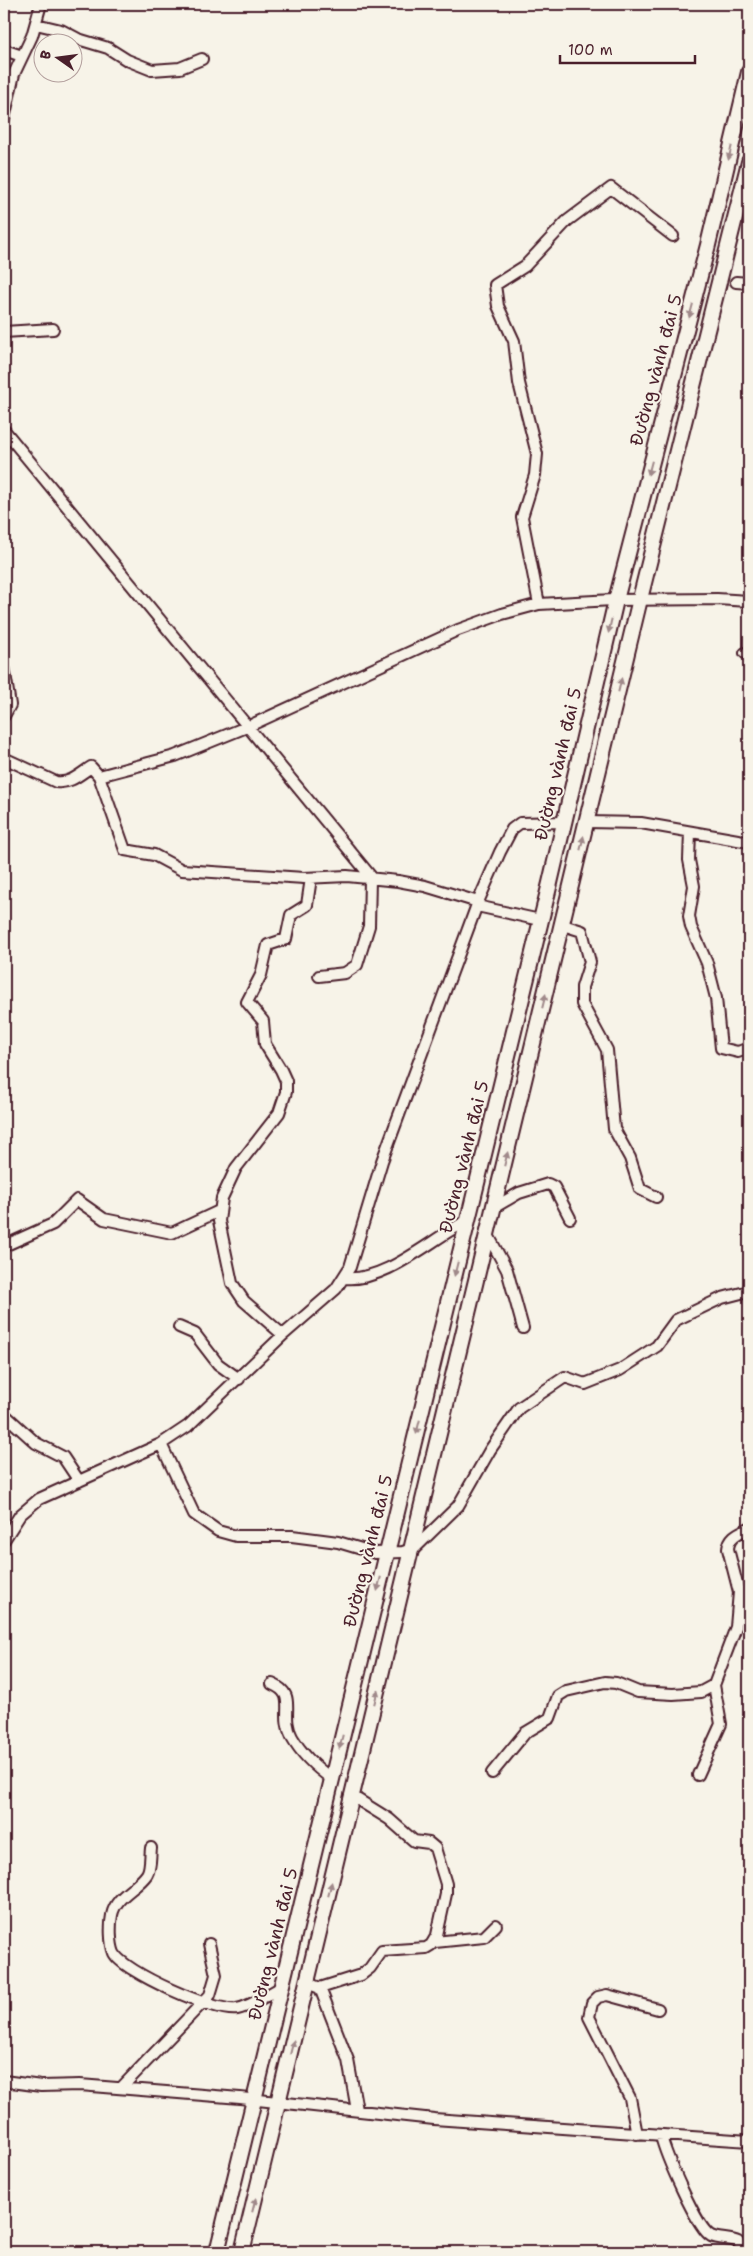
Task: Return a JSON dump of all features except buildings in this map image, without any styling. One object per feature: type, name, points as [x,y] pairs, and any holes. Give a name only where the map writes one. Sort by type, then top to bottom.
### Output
[{"type":"main road","name":"Đường vành đai 5","points":[[217,2252],[564,822],[616,600],[708,245],[749,72]]},
{"type":"main road","points":[[242,2252],[279,2102],[314,1985],[352,1796],[640,599],[749,162]]},
{"type":"main road","points":[[708,245],[728,251]]},
{"type":"street","points":[[4,119],[14,74],[36,24],[42,4]]},
{"type":"street","points":[[36,24],[61,30],[82,41],[108,48],[127,60],[152,70],[180,68],[202,59]]},
{"type":"street","points":[[4,50],[22,56]]},
{"type":"street","points":[[539,604],[522,517],[535,475],[537,454],[519,383],[514,341],[498,306],[495,285],[525,266],[567,221],[611,188],[628,199],[673,236]]},
{"type":"street","points":[[736,282],[749,283]]},
{"type":"street","points":[[4,332],[53,330]]},
{"type":"street","points":[[4,430],[249,726],[372,879],[369,926],[357,965],[345,973],[319,976]]},
{"type":"street","points":[[100,776],[175,756],[249,726],[465,627],[539,604],[640,599],[749,601]]},
{"type":"street","points":[[4,667],[10,704],[4,716]]},
{"type":"street","points":[[4,758],[56,782],[71,781],[91,767],[100,776],[125,850],[154,855],[172,867],[184,870],[311,878],[346,876],[425,886],[478,904],[540,920]]},
{"type":"street","points":[[4,1540],[29,1507],[162,1444],[200,1417],[283,1335],[326,1300],[344,1278],[354,1255],[382,1161],[478,904],[512,829],[520,823],[527,822],[564,822]]},
{"type":"street","points":[[587,822],[641,824],[749,842]]},
{"type":"street","points":[[690,832],[689,860],[694,886],[689,916],[691,927],[707,963],[716,998],[721,1048],[738,1052],[749,1048]]},
{"type":"street","points":[[283,1335],[238,1294],[232,1283],[219,1211],[228,1182],[273,1123],[284,1102],[286,1081],[265,1044],[263,1021],[247,1002],[261,975],[268,945],[286,939],[291,916],[307,905],[311,878]]},
{"type":"street","points":[[563,925],[582,931],[589,953],[588,970],[580,995],[582,1004],[607,1050],[614,1129],[627,1152],[640,1189],[656,1197]]},
{"type":"street","points":[[495,1207],[520,1193],[548,1184],[554,1187],[570,1218]]},
{"type":"street","points":[[4,1246],[53,1224],[77,1200],[104,1219],[172,1233],[219,1211]]},
{"type":"street","points":[[344,1278],[360,1278],[395,1264],[467,1221]]},
{"type":"street","points":[[488,1235],[506,1270],[522,1328]]},
{"type":"street","points":[[162,1444],[194,1514],[218,1531],[236,1536],[292,1536],[338,1542],[363,1551],[387,1552],[412,1549],[458,1506],[490,1450],[519,1408],[565,1377],[585,1384],[620,1370],[657,1346],[676,1320],[722,1298],[749,1291]]},
{"type":"street","points":[[179,1327],[195,1334],[218,1364],[239,1379]]},
{"type":"street","points":[[4,1414],[36,1443],[63,1457],[79,1482]]},
{"type":"street","points":[[698,1775],[721,1724],[714,1685],[736,1627],[738,1592],[728,1542],[732,1537],[749,1528]]},
{"type":"street","points":[[492,1773],[525,1733],[550,1718],[558,1696],[566,1691],[605,1682],[616,1683],[638,1692],[673,1694],[701,1692],[714,1685]]},
{"type":"street","points":[[272,1684],[282,1688],[287,1695],[287,1721],[292,1738],[310,1762],[332,1778]]},
{"type":"street","points":[[352,1796],[390,1820],[414,1841],[429,1844],[435,1848],[446,1889],[434,1942]]},
{"type":"street","points":[[151,1848],[147,1874],[117,1903],[112,1914],[111,1933],[114,1952],[122,1962],[151,1979],[218,2008],[236,2009],[254,2003],[282,1987]]},
{"type":"street","points":[[358,2110],[348,2060],[314,1985],[367,1972],[382,1950],[426,1948],[434,1942],[484,1937],[496,1925]]},
{"type":"street","points":[[121,2088],[210,1996],[216,1975],[210,1944]]},
{"type":"street","points":[[637,2134],[630,2098],[589,2017],[589,2010],[598,1997],[607,1995],[658,2009]]},
{"type":"street","points":[[4,2081],[41,2086],[80,2085],[254,2099],[434,2119],[749,2141]]},
{"type":"street","points":[[661,2136],[666,2152],[701,2226],[711,2236],[738,2242],[745,2252]]}]
